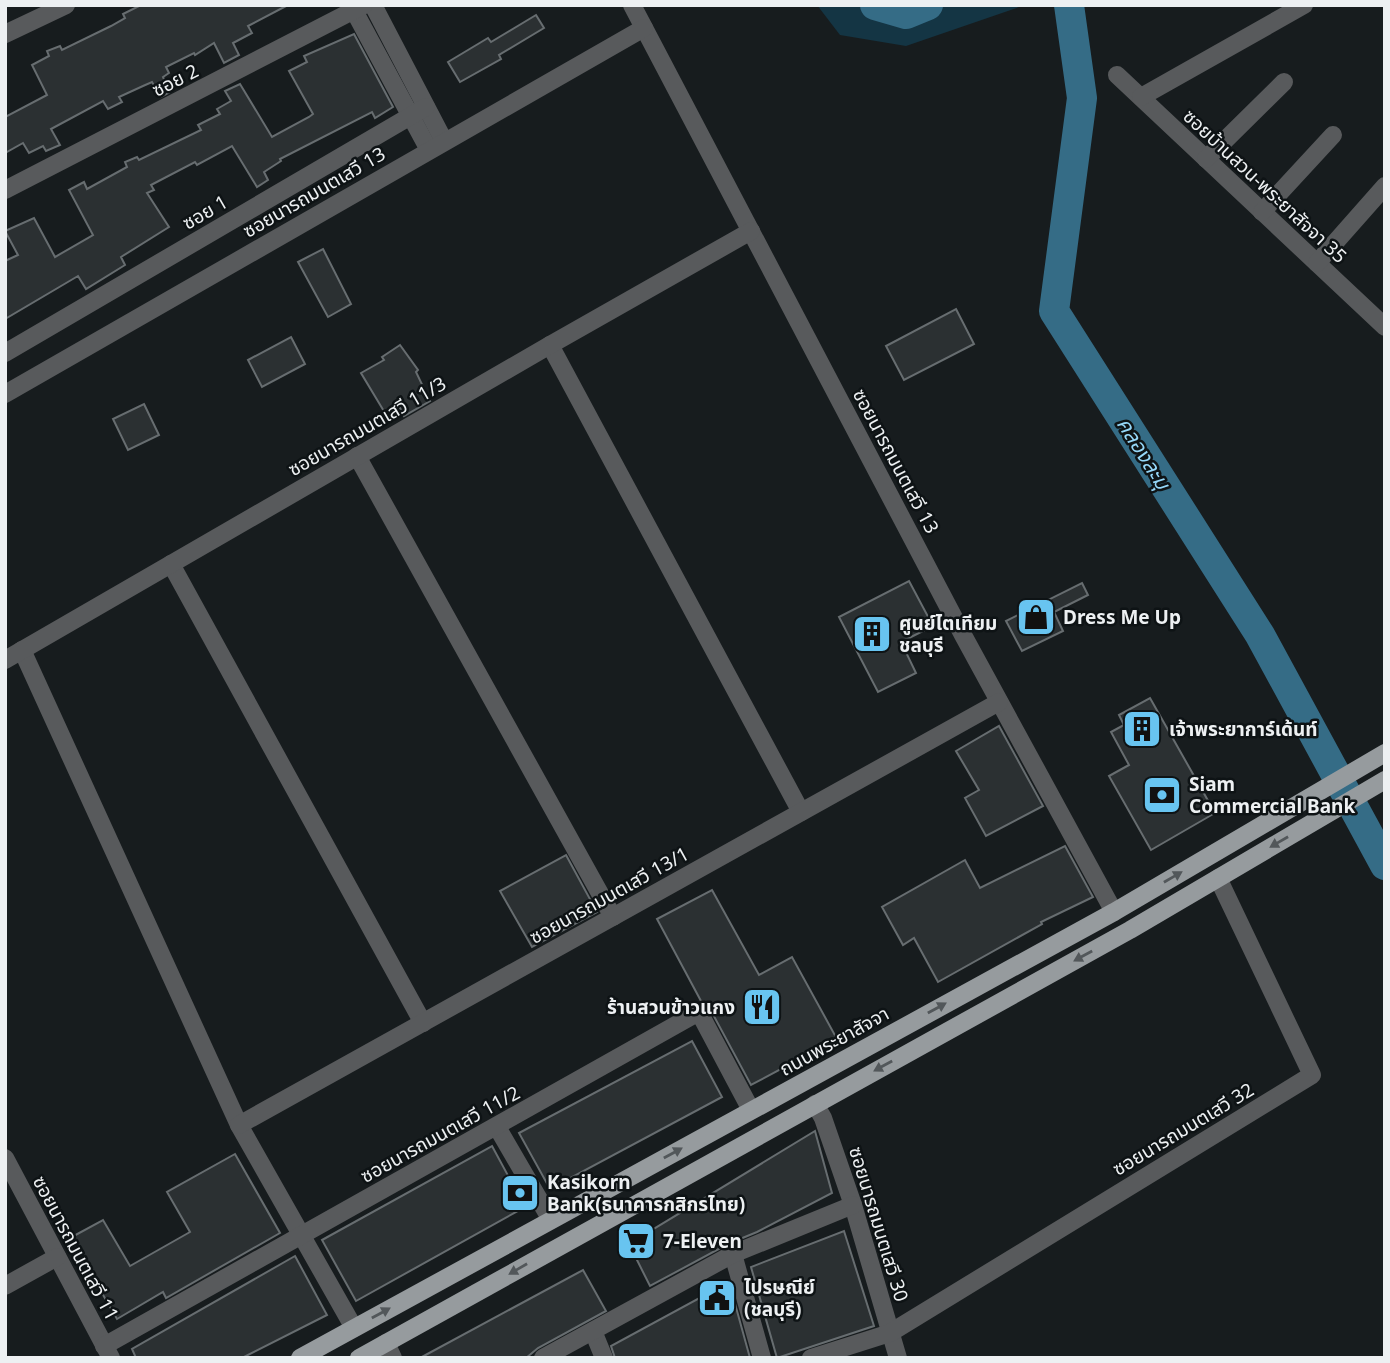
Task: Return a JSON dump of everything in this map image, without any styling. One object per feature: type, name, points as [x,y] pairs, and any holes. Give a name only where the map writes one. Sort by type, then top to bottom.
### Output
[{"type":"main road","name":"ถนนพระยาสัจจา","points":[[300,1358],[1114,912],[1385,752]]},
{"type":"main road","points":[[359,1358],[389,1351],[815,1104],[1130,930],[1380,783]]},
{"type":"street","points":[[5,34],[66,5]]},
{"type":"street","points":[[373,5],[419,112]]},
{"type":"street","name":"ซอยนารถมนตเสวี 13","points":[[632,5],[999,702],[1114,912]]},
{"type":"street","points":[[1141,97],[1304,5]]},
{"type":"street","points":[[356,7],[437,145]]},
{"type":"street","name":"ซอย 2","points":[[5,190],[356,7]]},
{"type":"street","name":"ซอยนารถมนตเสวี 13","points":[[5,394],[644,28]]},
{"type":"street","name":"ซอยบ้านสวน-พระยาสัจจา 35","points":[[1116,75],[1385,327]]},
{"type":"street","points":[[1206,159],[1284,82]]},
{"type":"street","name":"ซอย 1","points":[[5,353],[419,112]]},
{"type":"street","points":[[1262,212],[1333,135]]},
{"type":"street","points":[[1317,263],[1385,186]]},
{"type":"street","name":"ซอยนารถมนตเสวี 11/3","points":[[5,660],[751,231]]},
{"type":"street","points":[[550,345],[801,812]]},
{"type":"street","points":[[357,456],[613,917]]},
{"type":"street","points":[[172,564],[423,1023]]},
{"type":"street","points":[[22,650],[239,1125],[354,1328]]},
{"type":"street","name":"ซอยนารถมนตเสวี 13/1","points":[[239,1125],[999,702]]},
{"type":"street","name":"ซอยนารถมนตเสวี 32","points":[[890,1333],[1312,1075],[1218,878]]},
{"type":"street","name":"ซอยนารถมนตเสวี 11/2","points":[[108,1352],[301,1237],[699,1012],[751,1110]]},
{"type":"street","name":"ซอยนารถมนตเสวี 30","points":[[815,1104],[823,1118],[853,1205],[898,1358]]},
{"type":"street","points":[[497,1127],[551,1220]]},
{"type":"street","name":"ซอยนารถมนตเสวี 11","points":[[5,1158],[108,1352]]},
{"type":"street","points":[[543,1358],[733,1254],[853,1205]]},
{"type":"street","points":[[733,1254],[762,1358]]},
{"type":"street","points":[[5,1286],[57,1257]]},
{"type":"street","points":[[593,1331],[604,1358]]},
{"type":"street","points":[[811,1358],[890,1333]]},
{"type":"shaded area","points":[[817,5],[1025,5],[906,46],[840,35]]},
{"type":"building","points":[[141,5],[288,5],[248,26],[252,33],[233,43],[239,55],[224,63],[214,43],[195,55],[194,53],[166,67],[169,73],[163,77],[170,92],[161,97],[152,82],[119,97],[122,102],[108,109],[103,101],[51,129],[60,145],[46,151],[43,146],[29,153],[23,143],[5,153],[5,117],[47,95],[32,65],[49,56],[47,51],[60,46],[62,50],[111,26],[125,18],[123,14]]},
{"type":"building","points":[[536,15],[544,28],[499,55],[501,59],[460,82],[448,62],[488,38],[491,42]]},
{"type":"building","points":[[354,34],[393,107],[375,118],[372,112],[280,159],[281,161],[264,172],[268,180],[257,187],[232,146],[151,185],[154,190],[147,193],[169,227],[121,257],[125,265],[86,289],[78,276],[5,319],[5,261],[18,255],[5,231],[34,218],[55,257],[93,235],[69,190],[84,182],[87,189],[127,167],[125,162],[137,157],[139,160],[201,130],[198,125],[220,114],[217,109],[231,101],[225,91],[240,84],[272,137],[309,117],[313,114],[289,71],[307,62],[304,56]]},
{"type":"building","points":[[323,249],[351,304],[328,317],[298,262]]},
{"type":"building","points":[[956,309],[974,344],[904,380],[886,346]]},
{"type":"building","points":[[291,337],[305,364],[262,387],[248,360]]},
{"type":"building","points":[[400,345],[418,370],[416,372],[430,401],[404,416],[399,406],[385,413],[361,373],[384,360],[382,357]]},
{"type":"building","points":[[144,404],[159,435],[128,450],[113,419]]},
{"type":"building","name":"ศูนย์ไตเทียม ชลบุรี","points":[[909,581],[933,626],[901,642],[916,673],[878,692],[839,617]]},
{"type":"building","name":"Dress Me Up","points":[[1082,583],[1088,595],[1054,612],[1063,631],[1022,651],[1006,621]]},
{"type":"building","name":"Siam Commercial Bank","points":[[1150,698],[1215,813],[1151,850],[1109,776],[1129,765],[1111,732],[1124,725],[1119,715]]},
{"type":"building","points":[[999,726],[1043,806],[986,836],[965,798],[979,790],[956,751]]},
{"type":"building","points":[[1065,846],[1093,897],[1041,922],[1042,924],[938,982],[914,938],[903,945],[882,907],[965,860],[980,888]]},
{"type":"building","points":[[566,855],[597,912],[532,947],[500,891]]},
{"type":"building","name":"ร้านสวนข้าวแกง","points":[[712,890],[759,975],[792,957],[837,1039],[751,1085],[709,1007],[701,1001],[657,919]]},
{"type":"building","points":[[692,1041],[722,1097],[550,1189],[519,1133]]},
{"type":"building","points":[[815,1131],[832,1193],[650,1286],[629,1244]]},
{"type":"building","points":[[492,1146],[525,1207],[356,1301],[322,1240]]},
{"type":"building","points":[[235,1154],[280,1233],[166,1298],[163,1292],[117,1319],[70,1238],[103,1220],[130,1266],[190,1232],[167,1192]]},
{"type":"building","points":[[844,1231],[874,1326],[777,1358],[751,1267]]},
{"type":"building","points":[[295,1256],[327,1315],[242,1358],[136,1358],[132,1349]]},
{"type":"building","points":[[583,1270],[606,1311],[538,1348],[526,1358],[420,1358]]},
{"type":"building","points":[[729,1282],[750,1358],[615,1358],[611,1346]]},
{"type":"waterway","name":"คลองละมุ","points":[[875,5],[906,14],[928,5]]},
{"type":"waterway","name":"คลองละมุ","points":[[1069,5],[1082,98],[1054,311],[1260,635],[1385,865]]},
{"type":"place","name":"Dress Me Up","points":[[1036,617]]},
{"type":"place","name":"ศูนย์ไตเทียม ชลบุรี","points":[[872,634]]},
{"type":"place","name":"เจ้าพระยาการ์เด้นท์","points":[[1142,729]]},
{"type":"place","name":"Siam Commercial Bank","points":[[1162,795]]},
{"type":"place","name":"ร้านสวนข้าวแกง","points":[[762,1007]]},
{"type":"place","name":"Kasikorn Bank(ธนาคารกสิกรไทย)","points":[[520,1193]]},
{"type":"place","name":"7-Eleven","points":[[636,1241]]},
{"type":"place","name":"ไปรษณีย์ (ชลบุรี)","points":[[717,1298]]}]
